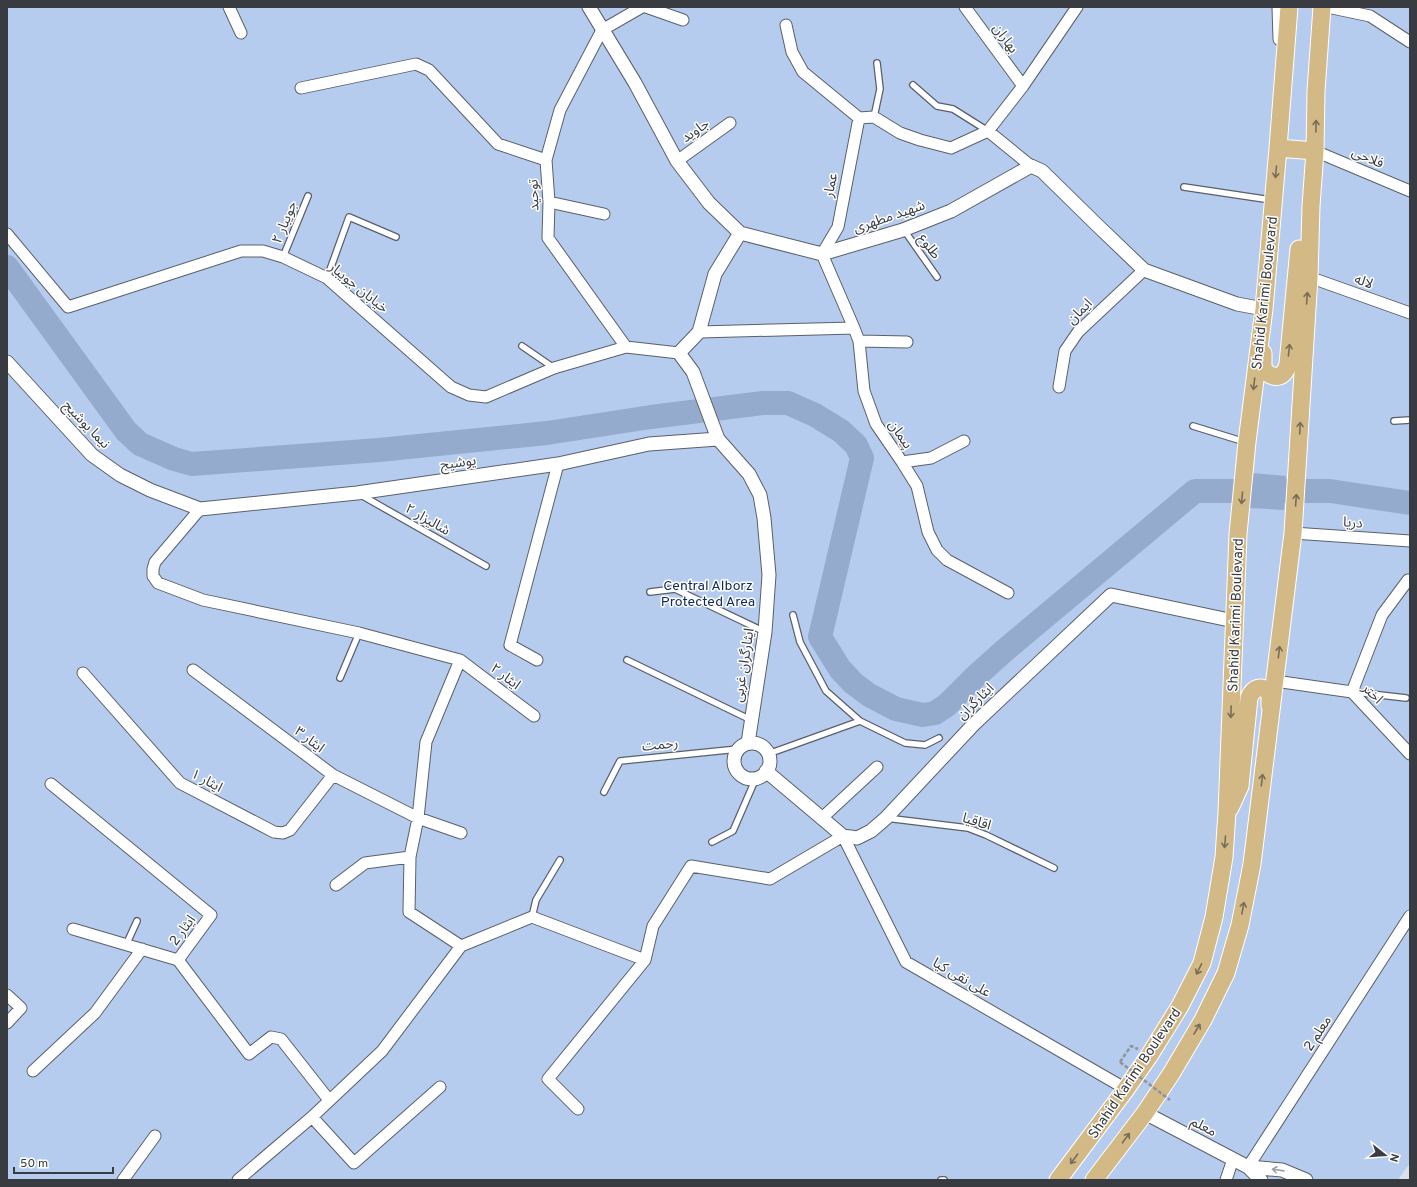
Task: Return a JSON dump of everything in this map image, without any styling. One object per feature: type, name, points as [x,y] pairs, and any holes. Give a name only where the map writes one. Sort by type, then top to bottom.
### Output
[{"type":"main road","name":"Shahid Karimi Boulevard","points":[[1058,1180],[1126,1089],[1149,1056],[1180,1006],[1202,963],[1214,917],[1224,857],[1227,812],[1238,534],[1247,442],[1264,309],[1278,148],[1288,7]]},
{"type":"main road","points":[[1309,277],[1310,229],[1315,151],[1316,91],[1329,7]]},
{"type":"main road","points":[[1278,148],[1315,151]]},
{"type":"main road","points":[[1264,309],[1263,369],[1268,374],[1274,376],[1281,375],[1286,371],[1288,364],[1299,247],[1310,229]]},
{"type":"main road","name":"Shahid Karimi Boulevard","points":[[1094,1180],[1145,1113],[1171,1074],[1203,1020],[1226,973],[1240,924],[1252,864],[1293,533],[1309,277]]},
{"type":"main road","points":[[1227,812],[1240,786],[1249,698],[1251,692],[1255,689],[1266,689],[1270,693],[1270,718]]},
{"type":"street","points":[[229,7],[241,33]]},
{"type":"street","points":[[589,7],[635,83],[677,161],[709,203],[740,233],[822,254]]},
{"type":"street","points":[[602,30],[642,7]]},
{"type":"street","points":[[646,7],[683,20]]},
{"type":"street","name":"بهاران","points":[[965,7],[1023,86]]},
{"type":"street","points":[[786,25],[792,52],[803,72],[859,118],[874,117],[900,133],[951,148],[988,131],[1023,86],[1077,7]]},
{"type":"street","points":[[1279,7],[1282,91]]},
{"type":"street","points":[[1329,7],[1370,16],[1410,42]]},
{"type":"street","name":"توحید","points":[[602,30],[560,110],[546,160],[549,202],[548,238],[626,347]]},
{"type":"street","points":[[301,88],[416,64],[429,70],[498,144],[546,160]]},
{"type":"street","name":"عمار","points":[[822,254],[838,227],[859,118]]},
{"type":"street","name":"جاوید","points":[[677,161],[730,123]]},
{"type":"street","points":[[988,131],[1031,166],[1042,171],[1144,270],[1237,304],[1264,309]]},
{"type":"street","name":"فلاحی","points":[[1315,151],[1410,191]]},
{"type":"street","name":"شهید مطهری","points":[[822,254],[903,230],[950,210],[1031,166]]},
{"type":"street","points":[[549,202],[604,214]]},
{"type":"street","points":[[716,436],[693,372],[679,353],[699,332],[715,274],[740,233]]},
{"type":"street","name":"خیابان جویبار","points":[[7,234],[68,307],[241,251],[263,251],[283,258],[327,278],[451,387],[470,395],[486,398],[554,368],[626,347],[679,353]]},
{"type":"street","name":"پیمان","points":[[822,254],[859,341],[864,391],[876,424],[917,486],[928,532],[937,550],[947,560],[1008,593]]},
{"type":"street","name":"ایمان","points":[[1059,387],[1066,350],[1078,332],[1144,270]]},
{"type":"street","name":"لاله","points":[[1309,277],[1410,313]]},
{"type":"street","points":[[699,332],[854,328]]},
{"type":"street","points":[[859,341],[907,342]]},
{"type":"street","name":"نیما یوشیج","points":[[7,362],[92,455],[120,475],[150,490],[200,509]]},
{"type":"street","name":"یوشیج","points":[[200,509],[357,493],[558,464],[649,444],[716,436]]},
{"type":"street","name":"ایثارگران غربی","points":[[716,436],[749,474],[760,495],[764,518],[769,576],[766,632],[751,720],[743,746]]},
{"type":"street","points":[[902,462],[931,458],[964,440]]},
{"type":"street","points":[[537,660],[510,644],[558,464]]},
{"type":"street","points":[[200,509],[155,562],[152,569],[153,576],[158,583],[203,600],[359,633],[460,660],[426,742],[418,818],[410,857],[409,912],[461,946]]},
{"type":"street","name":"دریا","points":[[1293,533],[1410,541]]},
{"type":"street","points":[[1352,692],[1382,615],[1408,580]]},
{"type":"street","name":"ایثارگران","points":[[843,836],[857,838],[871,831],[886,818],[974,724],[1111,595],[1234,621]]},
{"type":"street","name":"ایثار ۲","points":[[460,660],[534,716]]},
{"type":"street","name":"ایثار ۳","points":[[193,670],[333,775],[418,818],[461,833]]},
{"type":"street","name":"ایثار ۱","points":[[83,673],[180,783],[274,832],[283,834],[290,830],[333,775]]},
{"type":"street","name":"اختر","points":[[1275,681],[1352,692],[1410,754]]},
{"type":"street","points":[[578,1109],[548,1079],[645,960],[653,926],[691,866],[770,879],[843,836],[822,818],[761,775],[745,777],[736,770],[734,756],[743,746],[754,743],[760,744],[765,748],[770,760],[761,775]]},
{"type":"street","points":[[822,818],[877,767]]},
{"type":"street","name":"ایثار 2","points":[[51,784],[211,915],[178,960],[249,1054],[271,1037],[281,1039],[330,1100]]},
{"type":"street","name":"علی نقی کیا","points":[[843,836],[906,962],[1126,1089]]},
{"type":"street","points":[[336,885],[365,863],[410,857]]},
{"type":"street","name":"معلم 2","points":[[1248,1167],[1410,916]]},
{"type":"street","points":[[238,1180],[312,1118],[382,1051],[461,946],[532,917],[645,960]]},
{"type":"street","points":[[73,929],[178,960]]},
{"type":"street","points":[[33,1072],[95,1013],[142,950]]},
{"type":"street","points":[[7,995],[21,1008],[7,1023]]},
{"type":"street","points":[[312,1118],[354,1163],[440,1087]]},
{"type":"street","name":"معلم","points":[[1145,1113],[1248,1167],[1282,1170],[1306,1180]]},
{"type":"street","points":[[123,1180],[155,1136]]},
{"type":"street","points":[[1226,1180],[1233,1160]]},
{"type":"street","name":"معلم","points":[[1248,1167],[1260,1180]]},
{"type":"lane","points":[[874,117],[880,89],[877,63]]},
{"type":"lane","points":[[913,85],[937,106],[953,109],[988,131]]},
{"type":"lane","points":[[1184,187],[1273,201]]},
{"type":"lane","name":"جویبار ۲","points":[[283,258],[308,196]]},
{"type":"lane","points":[[327,278],[350,217],[396,237]]},
{"type":"lane","name":"طلوع","points":[[903,230],[937,277]]},
{"type":"lane","points":[[522,346],[554,368]]},
{"type":"lane","points":[[1394,421],[1410,420]]},
{"type":"lane","points":[[1193,426],[1247,442]]},
{"type":"lane","name":"شالیزار ۲","points":[[357,493],[486,566]]},
{"type":"lane","points":[[650,592],[675,589],[766,632]]},
{"type":"lane","points":[[793,615],[800,642],[826,692],[860,721],[905,743],[925,745],[939,738]]},
{"type":"lane","points":[[340,678],[359,633]]},
{"type":"lane","points":[[627,660],[751,720]]},
{"type":"lane","points":[[1352,692],[1406,698]]},
{"type":"lane","points":[[768,754],[860,721]]},
{"type":"lane","name":"رحمت","points":[[604,792],[620,761],[743,746]]},
{"type":"lane","points":[[712,842],[733,831],[761,775]]},
{"type":"lane","name":"اقاقیا","points":[[886,818],[968,828],[986,835],[1054,868]]},
{"type":"lane","points":[[532,917],[536,900],[560,860]]},
{"type":"lane","points":[[126,945],[137,921]]},
{"type":"path","points":[[1132,1046],[1120,1062],[1170,1100]]},
{"type":"green space","name":"Central Alborz Protected Area","points":[[7,7],[1410,7],[1410,1163],[1398,1180],[7,1180]]},
{"type":"shaded area","points":[[1252,473],[1286,476],[1284,510],[1250,508]]},
{"type":"waterway","points":[[7,267],[126,431],[140,444],[174,459],[192,464],[379,450],[547,433],[651,417],[763,403],[788,403],[815,415],[841,431],[856,445],[862,458],[820,637],[840,669],[853,683],[869,695],[896,709],[923,715],[935,713],[947,705],[1004,651],[1195,491],[1330,491],[1410,503]]}]
